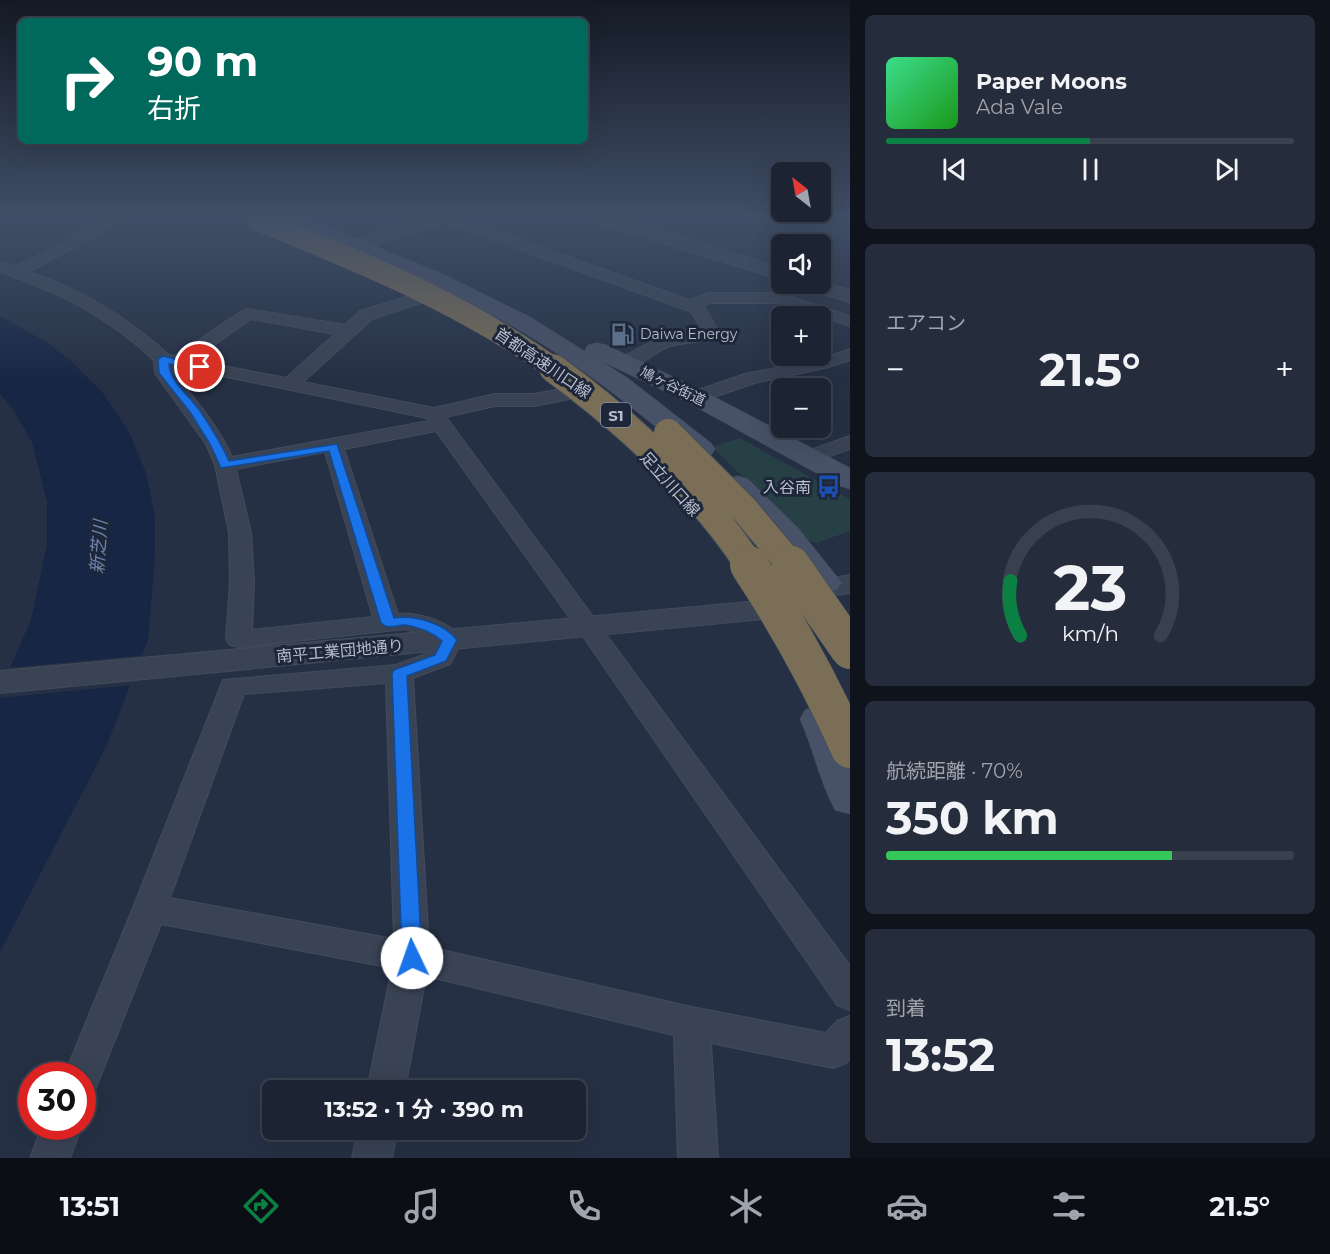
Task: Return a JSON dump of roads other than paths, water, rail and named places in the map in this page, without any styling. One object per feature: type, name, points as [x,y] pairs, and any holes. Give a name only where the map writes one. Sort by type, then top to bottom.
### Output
[{"type":"highway","name":"首都高速川口線","points":[[383,273],[472,316],[529,350],[573,381],[635,432],[684,479],[722,524],[756,572],[795,636],[840,724],[850,749]]},
{"type":"highway","name":"首都高速川口線","points":[[407,273],[477,305],[549,346],[604,383],[663,429],[714,476],[762,528],[802,576],[850,650]]},
{"type":"main road","name":"足立川口線","points":[[368,273],[471,324],[573,393],[626,436],[672,483],[729,554],[763,609],[831,744],[850,799]]},
{"type":"main road","points":[[420,273],[490,305],[622,374],[672,424],[732,478],[787,535],[843,581],[850,620]]},
{"type":"main road","name":"鳩ヶ谷街道","points":[[622,374],[637,384],[658,390],[850,487]]},
{"type":"main road","name":"鳩ヶ谷街道","points":[[573,393],[622,374],[696,397],[850,480]]},
{"type":"street","points":[[17,273],[48,284],[100,309],[171,361],[439,419],[850,994]]},
{"type":"street","points":[[602,273],[692,305],[698,309],[710,331],[704,335],[665,342],[622,374]]},
{"type":"street","points":[[809,306],[842,294]]},
{"type":"street","points":[[289,385],[366,315],[420,298]]},
{"type":"street","points":[[692,305],[708,298],[779,298],[803,306]]},
{"type":"street","points":[[88,1062],[150,909],[233,686],[399,674],[441,658],[450,640],[438,630],[405,621],[240,639],[242,583],[240,533],[225,465],[216,444],[195,411],[164,373],[171,361],[248,314],[348,331]]},
{"type":"street","points":[[831,315],[850,321]]},
{"type":"street","points":[[696,397],[751,378],[825,363],[850,354]]},
{"type":"street","points":[[225,465],[333,446],[439,419],[495,400],[534,400],[573,393]]},
{"type":"street","points":[[809,457],[850,442]]},
{"type":"street","points":[[333,446],[388,623]]},
{"type":"street","name":"南平工業団地通り","points":[[0,682],[763,609],[843,581]]},
{"type":"street","points":[[388,1080],[412,958],[399,674]]},
{"type":"street","points":[[150,909],[412,958],[692,1023],[833,1051],[850,1034]]},
{"type":"street","points":[[692,1023],[698,1158]]},
{"type":"street","points":[[50,1158],[57,1140]]},
{"type":"street","points":[[372,1158],[376,1140]]},
{"type":"water","name":"新芝川","points":[[0,316],[46,342],[70,360],[102,392],[129,432],[146,473],[155,516],[155,556],[148,640],[106,747],[0,952],[0,691],[31,620],[47,544],[47,502],[32,442],[13,409],[0,394]]},
{"type":"place","name":"Daiwa Energy","points":[[622,334]]},
{"type":"place","name":"入谷南","points":[[829,487]]}]
